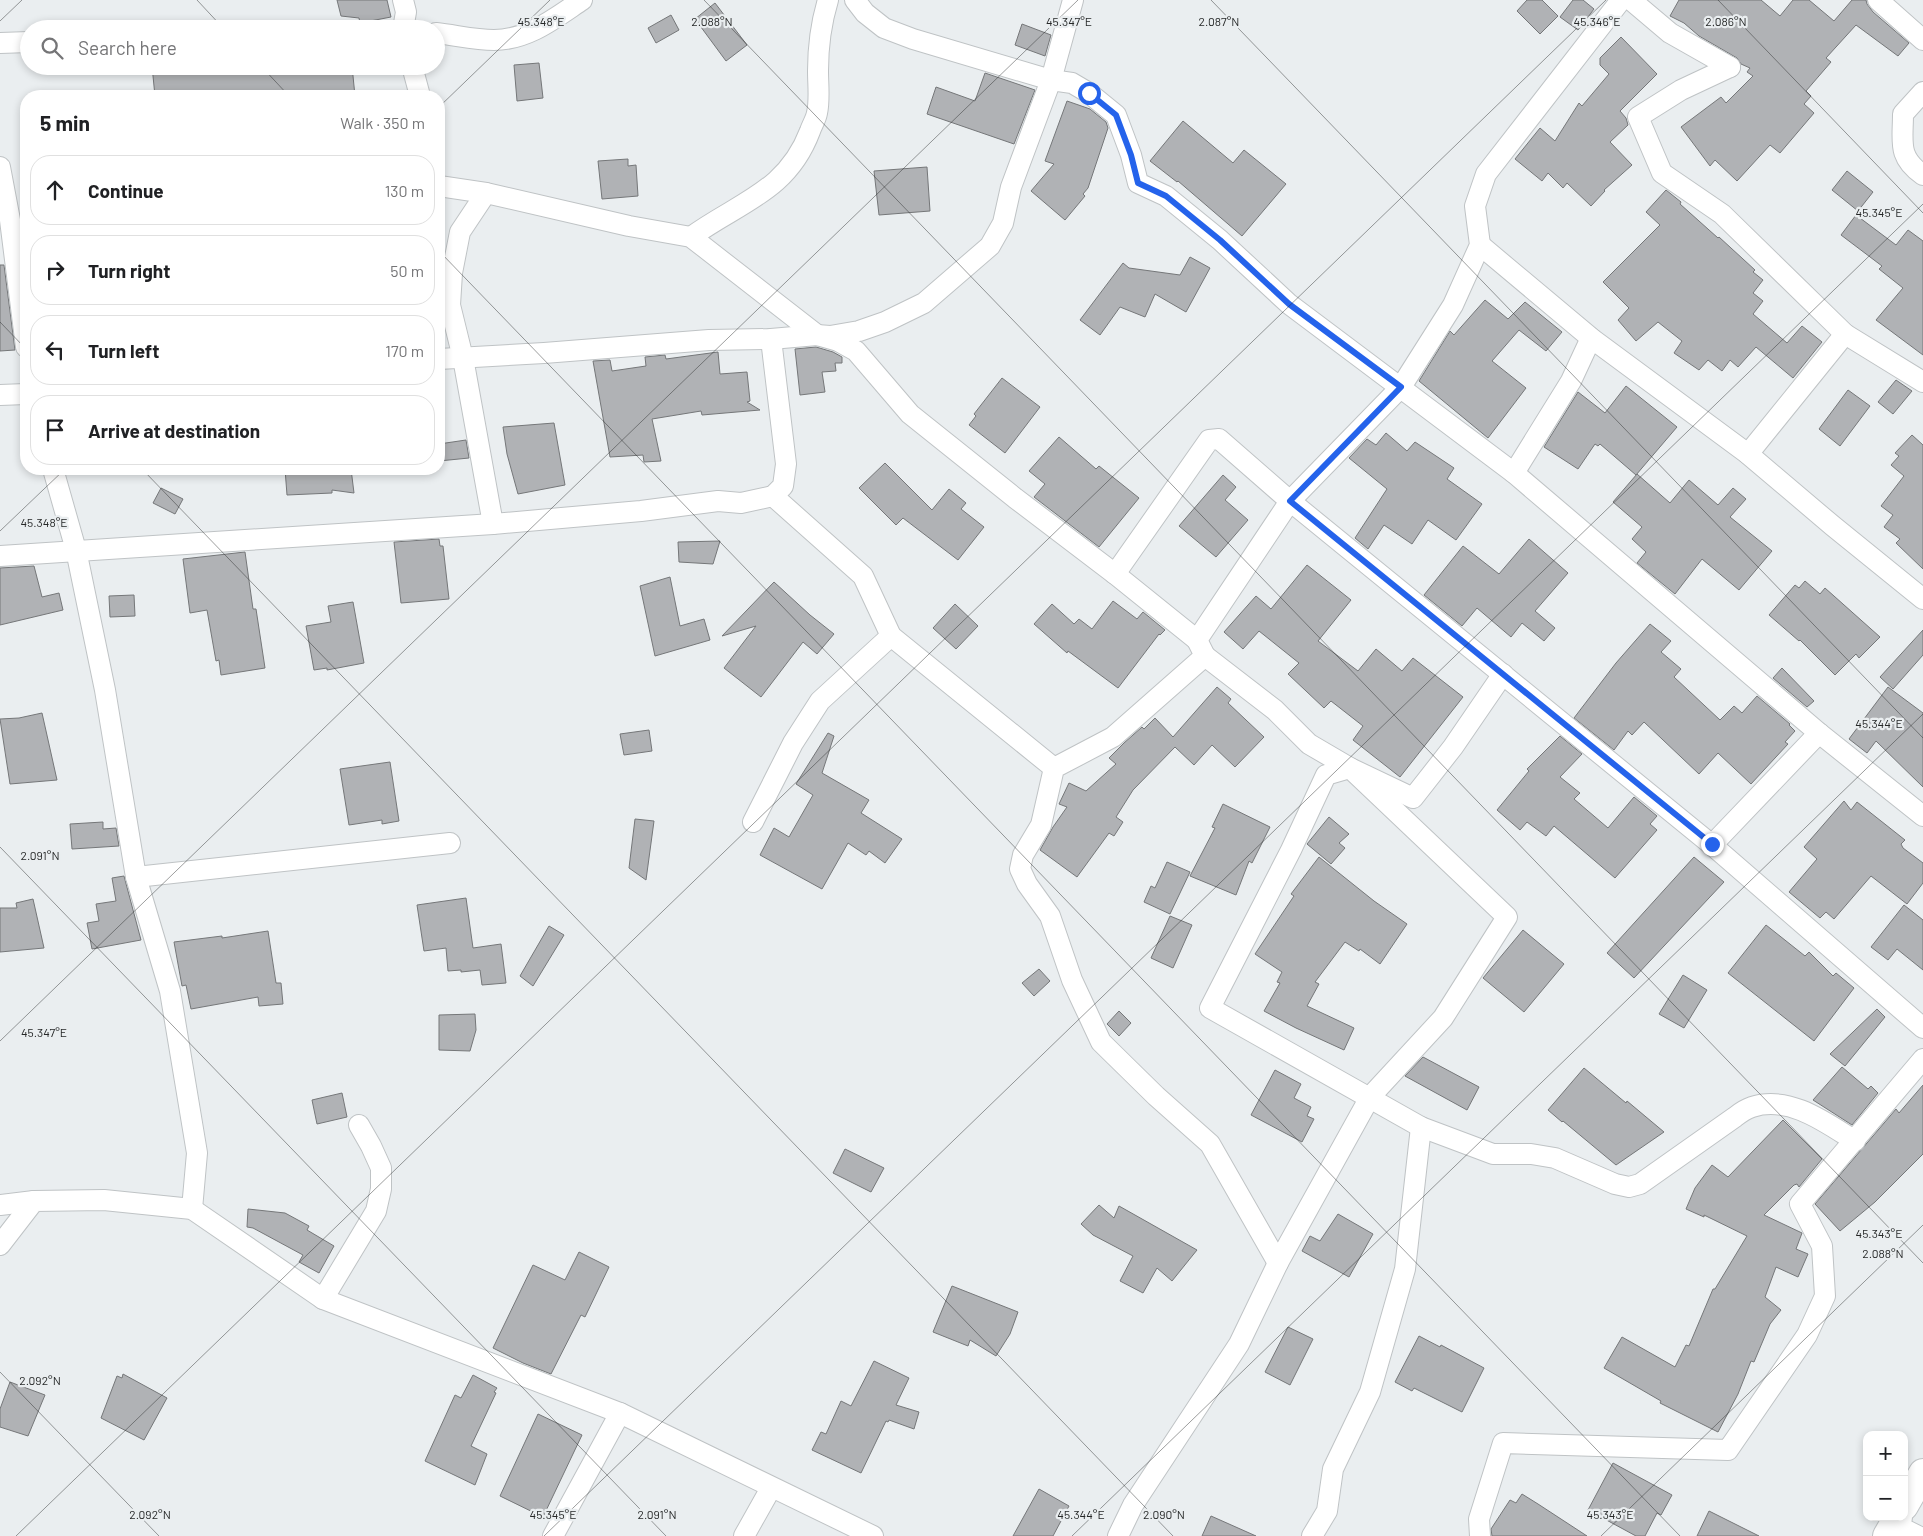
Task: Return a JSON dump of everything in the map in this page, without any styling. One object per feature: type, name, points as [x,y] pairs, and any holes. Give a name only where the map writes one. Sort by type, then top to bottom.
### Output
[{"type":"street","points":[[403,0],[406,12],[403,20]]},
{"type":"street","points":[[445,34],[494,40],[519,37],[546,24],[582,0]]},
{"type":"street","points":[[691,237],[752,200],[782,177],[803,150],[817,113],[818,67],[822,23],[828,0]]},
{"type":"street","points":[[855,0],[865,13],[884,28],[1051,80],[1072,83],[1089,93],[1116,115],[1131,155],[1138,183],[1166,196],[1220,240],[1289,304],[1514,473],[1819,733],[1923,816]]},
{"type":"street","points":[[445,359],[708,340],[830,336],[859,331],[885,322],[924,303],[990,246],[1003,223],[1011,187],[1051,80],[1073,0]]},
{"type":"street","points":[[1278,1263],[1210,1144],[1156,1096],[1101,1042],[1072,980],[1050,916],[1020,869],[1024,855],[1041,825],[1054,768],[1113,737],[1201,648],[1290,501],[1401,387],[1453,305],[1480,246],[1475,206],[1486,174],[1621,0]]},
{"type":"street","points":[[1631,0],[1670,32],[1730,67],[1681,90],[1638,117],[1662,173],[1722,214],[1845,334],[1923,382]]},
{"type":"street","points":[[1878,0],[1923,40]]},
{"type":"street","points":[[0,43],[20,42]]},
{"type":"street","points":[[414,75],[418,90]]},
{"type":"street","points":[[1923,92],[1903,114],[1903,144],[1905,157],[1913,168],[1923,175]]},
{"type":"street","points":[[0,167],[12,220],[20,293]]},
{"type":"street","points":[[445,183],[629,226],[691,237],[817,335],[838,341],[856,351],[910,414],[1015,498],[1115,574],[1275,710],[1309,744],[1350,768],[1413,798],[1453,747],[1503,674]]},
{"type":"street","points":[[486,192],[460,232],[452,273],[450,304],[463,358],[493,524]]},
{"type":"street","points":[[1480,246],[1590,338],[1748,454],[1923,599]]},
{"type":"street","points":[[1748,454],[1845,334]]},
{"type":"street","points":[[1514,473],[1571,381],[1590,338]]},
{"type":"street","points":[[0,556],[493,524],[641,511],[718,501],[741,503],[773,496],[782,486],[786,464],[771,339]]},
{"type":"street","points":[[0,395],[20,394]]},
{"type":"street","points":[[1115,574],[1209,440],[1219,439],[1290,501],[1712,844],[1923,1028]]},
{"type":"street","points":[[55,475],[76,550],[105,690],[136,877],[172,1000],[197,1153],[192,1209]]},
{"type":"street","points":[[773,496],[863,576],[891,636],[1054,768]]},
{"type":"street","points":[[753,822],[793,743],[820,700],[891,636]]},
{"type":"street","points":[[1712,844],[1819,733]]},
{"type":"street","points":[[1118,1536],[1133,1505],[1239,1344],[1278,1263],[1370,1097],[1443,1018],[1507,917],[1350,768]]},
{"type":"street","points":[[1350,768],[1326,775],[1291,850],[1210,1008],[1421,1127],[1493,1154],[1531,1154],[1555,1158],[1614,1184],[1629,1188],[1640,1184],[1735,1117],[1750,1108],[1763,1104],[1787,1106],[1817,1117],[1855,1141]]},
{"type":"street","points":[[136,877],[450,843]]},
{"type":"street","points":[[1480,1536],[1479,1519],[1503,1443],[1728,1450],[1807,1335],[1824,1296],[1822,1246],[1800,1204],[1923,1059]]},
{"type":"street","points":[[323,1299],[376,1211],[382,1189],[381,1168],[359,1126]]},
{"type":"street","points":[[1312,1536],[1326,1511],[1333,1469],[1370,1392],[1405,1268],[1421,1127]]},
{"type":"street","points":[[0,1205],[34,1201],[104,1200],[192,1209],[323,1299],[620,1413],[873,1536]]},
{"type":"street","points":[[0,1244],[34,1201]]},
{"type":"street","points":[[553,1536],[620,1413]]},
{"type":"street","points":[[1908,1500],[1923,1473]]},
{"type":"street","points":[[744,1536],[771,1488]]},
{"type":"street","points":[[1896,1521],[1918,1536]]},
{"type":"building","points":[[337,0],[387,0],[391,17],[376,20],[359,20],[359,18],[341,16]]},
{"type":"building","points":[[1527,0],[1542,0],[1558,16],[1540,34],[1517,11]]},
{"type":"building","points":[[1573,0],[1583,0],[1594,9],[1578,30],[1560,17]]},
{"type":"building","points":[[1679,0],[1761,0],[1780,16],[1793,0],[1809,0],[1834,21],[1852,0],[1866,0],[1873,12],[1909,43],[1898,56],[1856,25],[1826,58],[1831,62],[1806,91],[1811,96],[1804,104],[1814,113],[1780,153],[1770,145],[1737,181],[1715,160],[1710,166],[1681,127],[1721,97],[1726,103],[1753,76],[1747,72],[1750,68],[1741,64],[1737,58],[1699,36],[1684,23],[1670,16]]},
{"type":"building","points":[[715,3],[747,45],[726,61],[695,19]]},
{"type":"building","points":[[671,15],[679,30],[656,43],[648,28]]},
{"type":"building","points":[[1022,24],[1051,35],[1045,56],[1015,45]]},
{"type":"building","points":[[1621,37],[1657,74],[1620,111],[1626,118],[1628,125],[1610,142],[1632,165],[1604,190],[1591,206],[1567,183],[1563,188],[1548,173],[1542,181],[1515,159],[1540,128],[1555,141],[1579,103],[1582,106],[1609,74],[1600,65],[1600,58]]},
{"type":"building","points":[[539,63],[543,98],[517,101],[514,65]]},
{"type":"building","points":[[985,73],[1035,90],[1014,144],[927,114],[936,87],[975,101]]},
{"type":"building","points":[[153,75],[353,75],[354,90],[154,90]]},
{"type":"building","points":[[1067,101],[1090,109],[1106,122],[1108,128],[1088,188],[1083,194],[1085,196],[1065,220],[1031,191],[1054,164],[1045,161]]},
{"type":"building","points":[[1183,121],[1233,163],[1244,150],[1286,184],[1242,236],[1178,181],[1150,161]]},
{"type":"building","points":[[628,159],[628,166],[636,165],[638,196],[602,199],[598,161]]},
{"type":"building","points":[[927,167],[930,211],[879,215],[874,171]]},
{"type":"building","points":[[1847,171],[1873,192],[1858,211],[1832,190]]},
{"type":"building","points":[[1666,190],[1755,270],[1753,272],[1763,280],[1753,293],[1763,301],[1753,314],[1787,343],[1802,326],[1822,342],[1793,378],[1756,347],[1738,367],[1730,360],[1722,371],[1708,360],[1699,370],[1674,353],[1682,341],[1658,322],[1636,341],[1618,320],[1629,308],[1603,282],[1660,225],[1646,212]]},
{"type":"building","points":[[1856,215],[1896,245],[1908,230],[1923,241],[1923,355],[1876,320],[1903,288],[1879,269],[1882,266],[1841,235]]},
{"type":"building","points":[[1190,257],[1210,268],[1186,312],[1155,294],[1145,317],[1120,307],[1100,335],[1080,320],[1123,263],[1129,268],[1180,275]]},
{"type":"building","points":[[0,265],[4,265],[15,350],[0,351]]},
{"type":"building","points":[[1485,300],[1508,319],[1525,302],[1562,332],[1546,351],[1519,330],[1492,361],[1526,388],[1488,438],[1419,381],[1450,331],[1454,335]]},
{"type":"building","points":[[816,347],[842,357],[842,363],[835,363],[836,371],[822,372],[825,392],[800,395],[795,349]]},
{"type":"building","points":[[718,352],[720,374],[747,372],[750,401],[747,402],[760,410],[702,415],[701,411],[652,419],[661,461],[644,462],[643,455],[610,457],[593,361],[610,360],[612,371],[646,366],[645,357],[665,355],[666,359]]},
{"type":"building","points":[[1002,378],[1040,407],[1005,453],[969,425],[976,416],[974,414]]},
{"type":"building","points":[[1896,380],[1912,391],[1893,414],[1878,402]]},
{"type":"building","points":[[1626,386],[1677,427],[1636,475],[1600,444],[1598,446],[1595,444],[1578,469],[1544,447],[1578,392],[1605,413]]},
{"type":"building","points":[[1848,390],[1870,406],[1840,446],[1819,429]]},
{"type":"building","points":[[554,423],[565,485],[518,494],[507,454],[503,427]]},
{"type":"building","points":[[1386,433],[1407,451],[1415,442],[1454,468],[1447,479],[1482,504],[1456,540],[1428,520],[1412,544],[1384,525],[1368,549],[1355,538],[1387,489],[1349,458],[1367,439],[1376,445]]},
{"type":"building","points":[[1912,435],[1923,445],[1923,569],[1896,543],[1900,539],[1884,527],[1893,515],[1881,506],[1904,476],[1891,465],[1899,456],[1895,453]]},
{"type":"building","points":[[1059,437],[1096,469],[1099,466],[1139,498],[1099,547],[1034,497],[1045,484],[1029,471]]},
{"type":"building","points":[[466,440],[469,458],[445,460],[445,443]]},
{"type":"building","points":[[885,463],[932,510],[949,489],[966,503],[961,509],[984,527],[958,560],[903,518],[896,525],[859,488]]},
{"type":"building","points":[[1637,474],[1670,503],[1689,480],[1718,505],[1733,488],[1746,499],[1730,517],[1772,551],[1739,590],[1702,559],[1675,594],[1637,563],[1646,552],[1632,539],[1642,527],[1613,502]]},
{"type":"building","points":[[285,475],[352,475],[354,493],[332,490],[332,493],[287,495]]},
{"type":"building","points":[[1223,475],[1236,487],[1225,500],[1248,520],[1216,557],[1179,526]]},
{"type":"building","points":[[161,488],[183,499],[175,514],[153,503]]},
{"type":"building","points":[[439,539],[440,546],[443,546],[449,599],[401,603],[394,542]]},
{"type":"building","points":[[1529,539],[1568,573],[1535,611],[1555,628],[1544,641],[1522,623],[1511,637],[1477,608],[1462,626],[1424,595],[1463,546],[1499,574]]},
{"type":"building","points":[[720,541],[713,564],[679,562],[678,542]]},
{"type":"building","points":[[245,552],[253,609],[256,609],[265,668],[221,675],[219,660],[216,661],[207,610],[190,613],[183,559]]},
{"type":"building","points":[[1307,565],[1351,600],[1318,641],[1358,671],[1376,649],[1402,671],[1413,658],[1463,697],[1400,777],[1353,740],[1363,726],[1331,701],[1324,708],[1288,674],[1299,663],[1259,631],[1243,649],[1224,632],[1256,596],[1271,609]]},
{"type":"building","points":[[34,566],[42,597],[59,593],[63,610],[0,625],[0,568]]},
{"type":"building","points":[[670,577],[680,626],[704,619],[710,640],[655,656],[640,586]]},
{"type":"building","points":[[1805,581],[1820,594],[1825,588],[1880,637],[1859,658],[1856,654],[1835,675],[1800,640],[1769,615],[1795,585],[1799,588]]},
{"type":"building","points":[[774,582],[834,634],[817,654],[803,642],[761,697],[724,668],[756,626],[722,636]]},
{"type":"building","points":[[134,595],[135,616],[110,617],[109,596]]},
{"type":"building","points":[[1113,601],[1137,619],[1143,612],[1165,630],[1159,634],[1118,688],[1068,651],[1067,653],[1034,624],[1052,604],[1074,624],[1079,619],[1092,629]]},
{"type":"building","points":[[353,602],[364,663],[327,670],[327,668],[314,670],[306,626],[331,622],[328,606]]},
{"type":"building","points":[[955,604],[978,626],[956,649],[933,628]]},
{"type":"building","points":[[1650,624],[1671,641],[1661,652],[1681,669],[1674,677],[1720,720],[1734,706],[1742,713],[1757,696],[1790,724],[1795,731],[1785,742],[1788,744],[1751,784],[1718,753],[1699,774],[1644,722],[1632,735],[1628,731],[1614,750],[1574,718],[1616,663]]},
{"type":"building","points":[[1923,630],[1923,655],[1893,689],[1880,677]]},
{"type":"building","points":[[1782,668],[1814,701],[1807,707],[1773,678]]},
{"type":"building","points":[[1217,687],[1231,699],[1228,703],[1264,737],[1235,767],[1212,745],[1194,765],[1175,747],[1133,790],[1116,817],[1123,822],[1114,836],[1109,833],[1077,877],[1040,850],[1067,807],[1059,804],[1069,783],[1086,791],[1116,764],[1109,758],[1142,727],[1144,729],[1155,718],[1173,737]]},
{"type":"building","points":[[1888,687],[1923,713],[1923,787],[1876,741],[1867,753],[1849,739]]},
{"type":"building","points":[[42,713],[57,780],[10,784],[0,719],[19,718]]},
{"type":"building","points":[[649,730],[652,751],[624,755],[620,734]]},
{"type":"building","points":[[828,733],[834,736],[822,773],[869,800],[861,813],[902,839],[885,863],[869,851],[866,855],[848,843],[822,889],[760,855],[774,828],[789,837],[813,795],[796,784]]},
{"type":"building","points":[[1560,736],[1582,754],[1560,777],[1580,793],[1574,799],[1608,828],[1634,797],[1657,816],[1650,824],[1657,830],[1615,878],[1554,826],[1546,836],[1527,822],[1520,830],[1497,810],[1529,771],[1527,769]]},
{"type":"building","points":[[390,762],[399,821],[382,824],[382,820],[349,825],[340,769]]},
{"type":"building","points":[[1844,801],[1851,810],[1857,802],[1905,840],[1901,844],[1903,848],[1923,863],[1923,883],[1907,904],[1871,876],[1834,919],[1826,912],[1820,918],[1789,892],[1817,859],[1804,847]]},
{"type":"building","points":[[1223,804],[1270,827],[1252,863],[1249,861],[1236,895],[1190,876],[1215,828],[1212,827]]},
{"type":"building","points":[[1329,817],[1349,834],[1339,843],[1345,848],[1331,864],[1307,844]]},
{"type":"building","points":[[635,819],[654,821],[646,880],[629,868]]},
{"type":"building","points":[[103,822],[103,829],[116,828],[119,846],[72,849],[70,824]]},
{"type":"building","points":[[1319,857],[1374,901],[1407,924],[1380,964],[1360,949],[1359,951],[1345,942],[1315,982],[1319,984],[1307,1006],[1354,1028],[1344,1050],[1264,1011],[1280,983],[1277,982],[1282,972],[1255,954],[1294,896],[1291,894]]},
{"type":"building","points":[[1694,857],[1724,882],[1634,978],[1607,953]]},
{"type":"building","points":[[1167,862],[1190,872],[1170,914],[1144,902],[1151,886],[1155,888]]},
{"type":"building","points":[[124,876],[141,940],[92,949],[87,923],[99,921],[96,904],[116,901],[112,878]]},
{"type":"building","points":[[466,898],[473,948],[501,944],[506,983],[482,985],[480,970],[448,971],[446,948],[424,951],[417,905]]},
{"type":"building","points":[[33,899],[44,948],[0,952],[0,908],[17,908],[16,903]]},
{"type":"building","points":[[1904,905],[1923,920],[1923,970],[1897,949],[1888,960],[1871,947]]},
{"type":"building","points":[[1170,916],[1192,925],[1173,968],[1151,958]]},
{"type":"building","points":[[1766,925],[1805,956],[1809,952],[1833,976],[1836,973],[1854,988],[1814,1041],[1728,973]]},
{"type":"building","points":[[549,926],[564,935],[533,986],[520,976]]},
{"type":"building","points":[[1523,930],[1564,964],[1524,1012],[1483,978]]},
{"type":"building","points":[[268,931],[276,983],[281,983],[283,1004],[259,1006],[258,997],[191,1009],[186,985],[182,986],[174,942],[222,936],[222,938]]},
{"type":"building","points":[[1039,969],[1050,981],[1034,996],[1022,983]]},
{"type":"building","points":[[1683,975],[1707,990],[1684,1028],[1659,1014]]},
{"type":"building","points":[[1877,1009],[1885,1017],[1845,1066],[1830,1054]]},
{"type":"building","points":[[1119,1011],[1131,1023],[1119,1036],[1107,1024]]},
{"type":"building","points":[[475,1014],[476,1030],[470,1051],[439,1050],[439,1015]]},
{"type":"building","points":[[1423,1057],[1479,1087],[1467,1110],[1405,1076]]},
{"type":"building","points":[[1842,1067],[1868,1089],[1871,1086],[1878,1093],[1852,1125],[1813,1100]]},
{"type":"building","points":[[1584,1068],[1664,1132],[1616,1165],[1562,1122],[1548,1110]]},
{"type":"building","points":[[1275,1070],[1301,1084],[1294,1098],[1311,1107],[1307,1116],[1314,1119],[1302,1142],[1251,1115]]},
{"type":"building","points":[[1923,1085],[1923,1154],[1875,1202],[1840,1231],[1815,1204],[1896,1109],[1899,1113]]},
{"type":"building","points":[[342,1093],[347,1117],[317,1124],[312,1100]]},
{"type":"building","points":[[1783,1120],[1822,1159],[1799,1187],[1797,1184],[1794,1185],[1764,1215],[1802,1233],[1796,1249],[1808,1254],[1798,1277],[1776,1267],[1765,1297],[1781,1310],[1770,1324],[1754,1362],[1751,1361],[1738,1394],[1718,1432],[1660,1403],[1661,1401],[1604,1368],[1622,1337],[1675,1367],[1686,1345],[1689,1346],[1713,1289],[1715,1289],[1747,1236],[1704,1215],[1704,1217],[1686,1209],[1695,1188],[1712,1165],[1728,1177]]},
{"type":"building","points":[[845,1149],[884,1168],[871,1192],[833,1173]]},
{"type":"building","points":[[1099,1205],[1114,1218],[1119,1206],[1197,1250],[1172,1281],[1157,1268],[1143,1293],[1120,1281],[1133,1256],[1093,1235],[1081,1224]]},
{"type":"building","points":[[248,1209],[285,1213],[309,1226],[307,1230],[334,1246],[319,1273],[299,1262],[303,1255],[253,1228],[247,1227]]},
{"type":"building","points":[[1338,1214],[1373,1234],[1349,1277],[1302,1251],[1310,1236],[1320,1241]]},
{"type":"building","points":[[579,1252],[609,1267],[585,1317],[581,1315],[551,1374],[493,1348],[533,1265],[565,1280]]},
{"type":"building","points":[[952,1286],[1018,1312],[1010,1334],[996,1356],[970,1340],[968,1346],[933,1332]]},
{"type":"building","points":[[1288,1327],[1313,1339],[1290,1385],[1265,1372]]},
{"type":"building","points":[[1419,1336],[1440,1347],[1441,1345],[1484,1368],[1462,1412],[1414,1388],[1412,1391],[1395,1382]]},
{"type":"building","points":[[874,1361],[909,1378],[896,1405],[919,1412],[914,1429],[889,1420],[888,1422],[886,1421],[861,1473],[812,1450],[821,1432],[826,1434],[841,1401],[851,1406]]},
{"type":"building","points":[[123,1374],[167,1398],[144,1440],[101,1418],[117,1376],[122,1378]]},
{"type":"building","points":[[473,1375],[497,1388],[471,1446],[487,1454],[475,1485],[425,1461],[455,1395],[461,1398]]},
{"type":"building","points":[[10,1382],[45,1395],[28,1436],[0,1427],[0,1409]]},
{"type":"building","points":[[538,1414],[582,1435],[543,1517],[500,1496]]},
{"type":"building","points":[[1613,1463],[1672,1495],[1661,1515],[1657,1513],[1645,1536],[1636,1536],[1588,1510]]},
{"type":"building","points":[[1039,1489],[1069,1506],[1053,1536],[1013,1536]]},
{"type":"building","points":[[1522,1494],[1587,1536],[1492,1536],[1491,1529],[1510,1500],[1516,1503]]},
{"type":"building","points":[[1709,1511],[1759,1536],[1697,1536]]},
{"type":"building","points":[[1211,1516],[1256,1536],[1202,1536]]},
{"type":"route","points":[[1089,93],[1116,115],[1131,155],[1138,183],[1166,196],[1220,240],[1289,304],[1401,387],[1290,501],[1712,844]]}]
